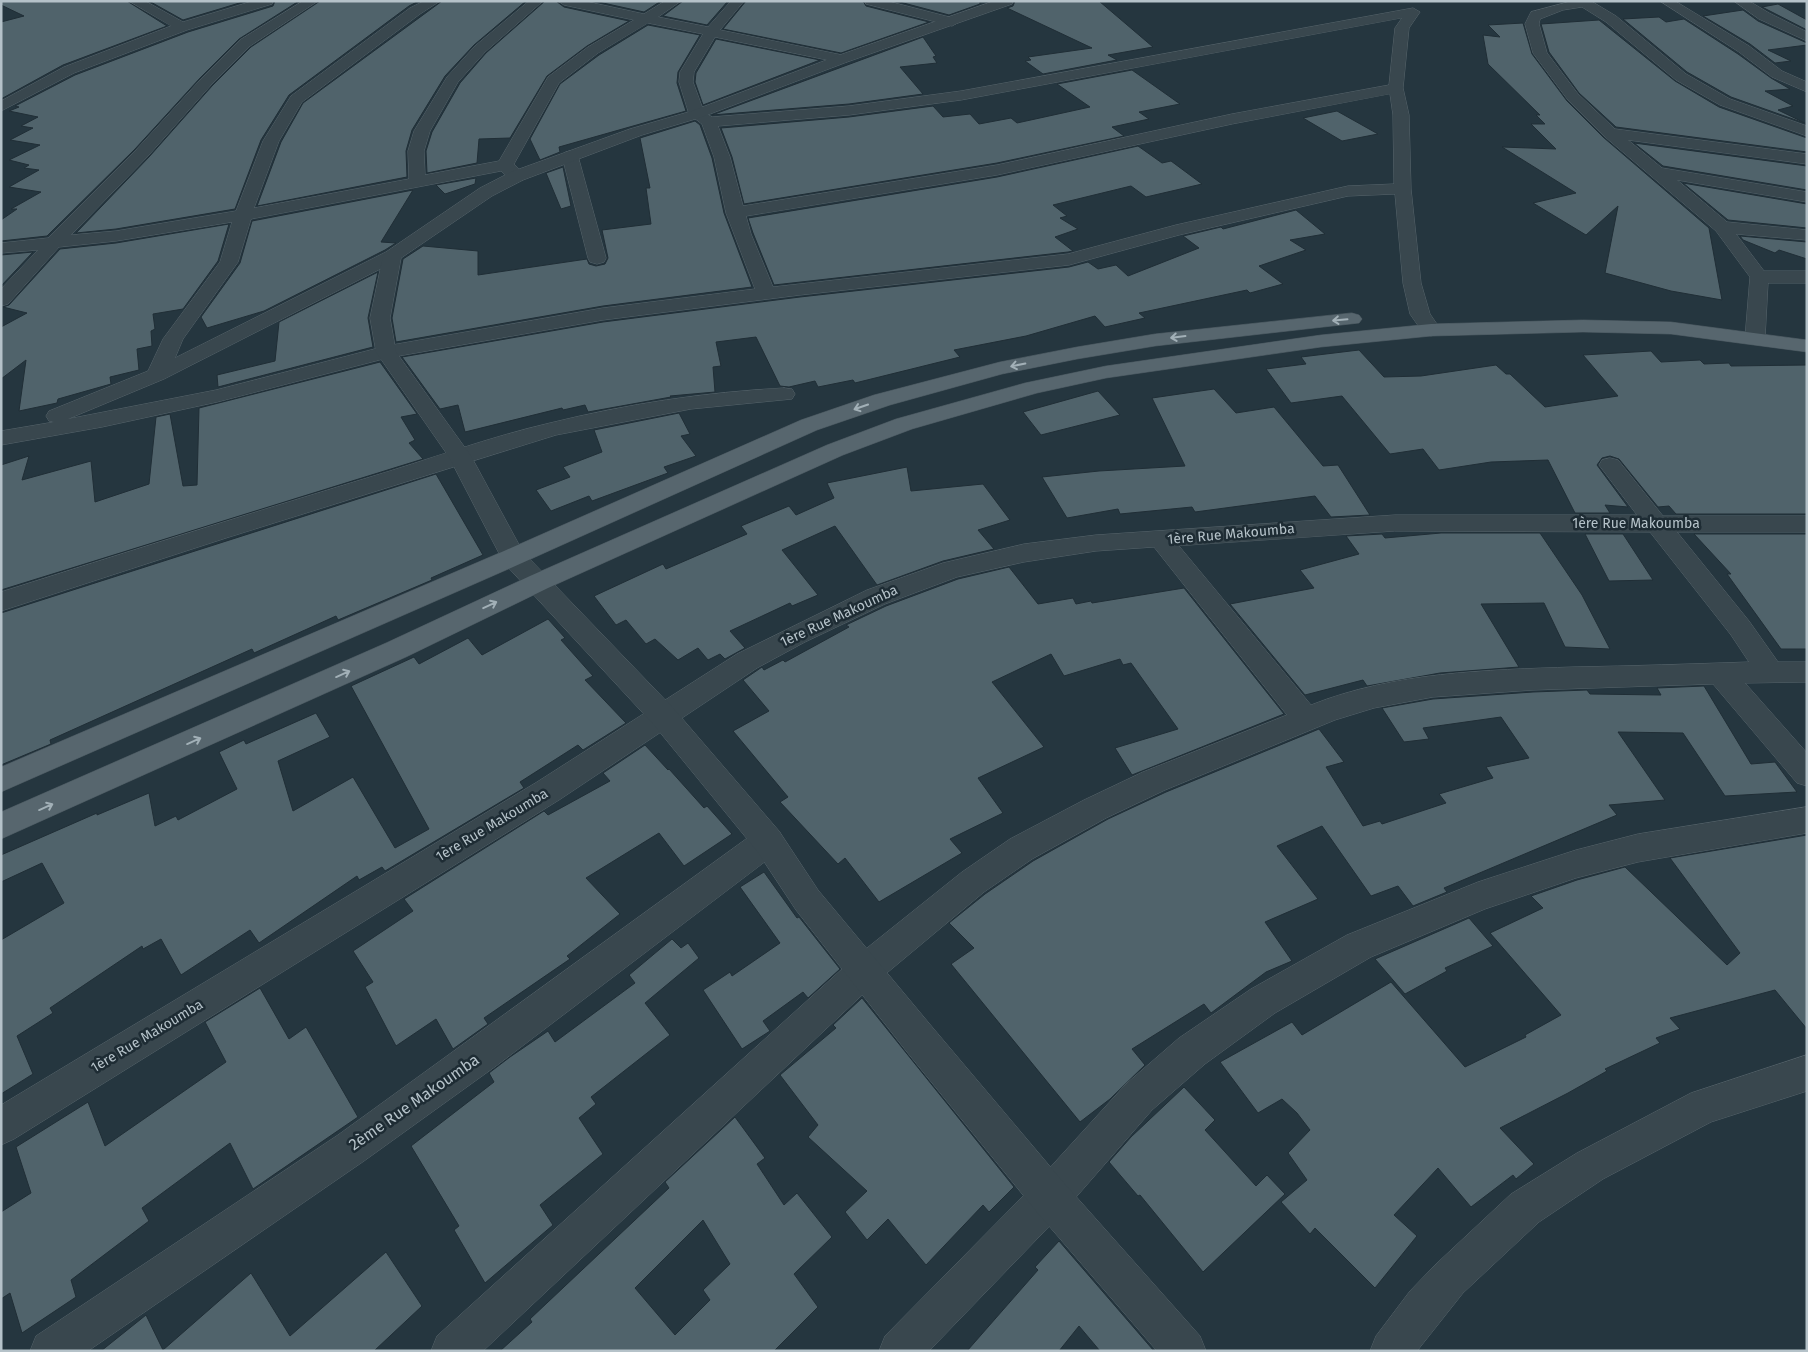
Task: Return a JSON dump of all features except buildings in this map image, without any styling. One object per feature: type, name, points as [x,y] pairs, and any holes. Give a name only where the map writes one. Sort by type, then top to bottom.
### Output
[{"type":"main road","points":[[1,826],[387,654],[539,582],[835,450],[913,421],[1033,388],[1106,372],[1321,341],[1426,322]]},
{"type":"main road","points":[[1,780],[513,557],[809,425],[900,395],[1000,368],[1155,340],[1258,328],[1426,322],[1807,330]]},
{"type":"main road","points":[[1754,329],[1807,346]]},
{"type":"street","points":[[135,1],[182,27]]},
{"type":"street","points":[[1,107],[69,70],[182,27],[267,1]]},
{"type":"street","points":[[1,300],[245,43],[312,1]]},
{"type":"street","points":[[157,375],[173,339],[229,262],[243,215],[271,141],[296,99],[416,11],[434,1]]},
{"type":"street","points":[[417,181],[416,151],[422,131],[452,80],[480,49],[537,1]]},
{"type":"street","points":[[564,1],[842,58]]},
{"type":"street","points":[[1,437],[84,406],[157,375],[392,256],[486,192],[511,170],[553,80],[593,50],[675,1]]},
{"type":"street","points":[[738,1],[712,31],[687,72],[686,82],[727,171],[735,212],[742,234],[766,293]]},
{"type":"street","points":[[871,1],[952,22]]},
{"type":"street","points":[[703,118],[842,58],[952,22],[1008,1]]},
{"type":"street","points":[[1666,1],[1744,49],[1777,74],[1807,88]]},
{"type":"street","points":[[1740,1],[1764,16],[1807,37]]},
{"type":"street","points":[[1754,329],[1759,277],[1722,227],[1610,133],[1573,97],[1540,54],[1532,24],[1536,15],[1582,2],[1612,18],[1688,81],[1725,102],[1807,131]]},
{"type":"street","points":[[1,259],[10,247],[116,236],[243,215],[417,181],[511,170],[570,156],[636,132],[703,118],[796,116],[895,105],[1239,45],[1412,12],[1402,28],[1396,88],[1401,115],[1403,189],[1412,283],[1426,322]]},
{"type":"street","points":[[735,212],[997,170],[1232,119],[1396,88]]},
{"type":"street","points":[[1610,133],[1807,159]]},
{"type":"street","points":[[570,156],[597,258]]},
{"type":"street","points":[[1655,172],[1807,197]]},
{"type":"street","points":[[1,437],[102,420],[218,396],[386,352],[603,314],[766,293],[1069,259],[1205,223],[1348,191],[1403,189]]},
{"type":"street","points":[[1722,227],[1807,235]]},
{"type":"street","points":[[392,256],[380,318],[386,352],[460,456],[513,557],[539,582],[664,717],[768,841],[808,900],[864,971],[1050,1197],[1185,1351]]},
{"type":"street","points":[[1759,277],[1807,277]]},
{"type":"street","points":[[1,602],[460,456],[552,429],[635,412],[735,397],[784,394]]},
{"type":"street","points":[[1610,465],[1740,628],[1770,672]]},
{"type":"street","name":"1ère Rue Makoumba","points":[[1,1126],[548,791],[747,661],[796,635],[915,581],[952,569],[1024,552],[1096,543],[1395,523],[1807,524]]},
{"type":"street","points":[[1161,539],[1307,720]]},
{"type":"street","points":[[452,1351],[864,971],[973,882],[1021,849],[1096,809],[1154,781],[1327,711],[1374,696],[1433,686],[1534,679],[1807,672]]},
{"type":"street","points":[[1720,674],[1807,774]]},
{"type":"street","points":[[900,1351],[1050,1197],[1138,1097],[1192,1051],[1263,1001],[1360,946],[1478,897],[1576,864],[1638,848],[1807,820]]},
{"type":"street","name":"2ème Rue Makoumba","points":[[51,1351],[343,1153],[468,1064],[768,841]]},
{"type":"street","points":[[1391,1351],[1425,1306],[1449,1279],[1526,1208],[1590,1166],[1704,1106],[1807,1073]]}]
